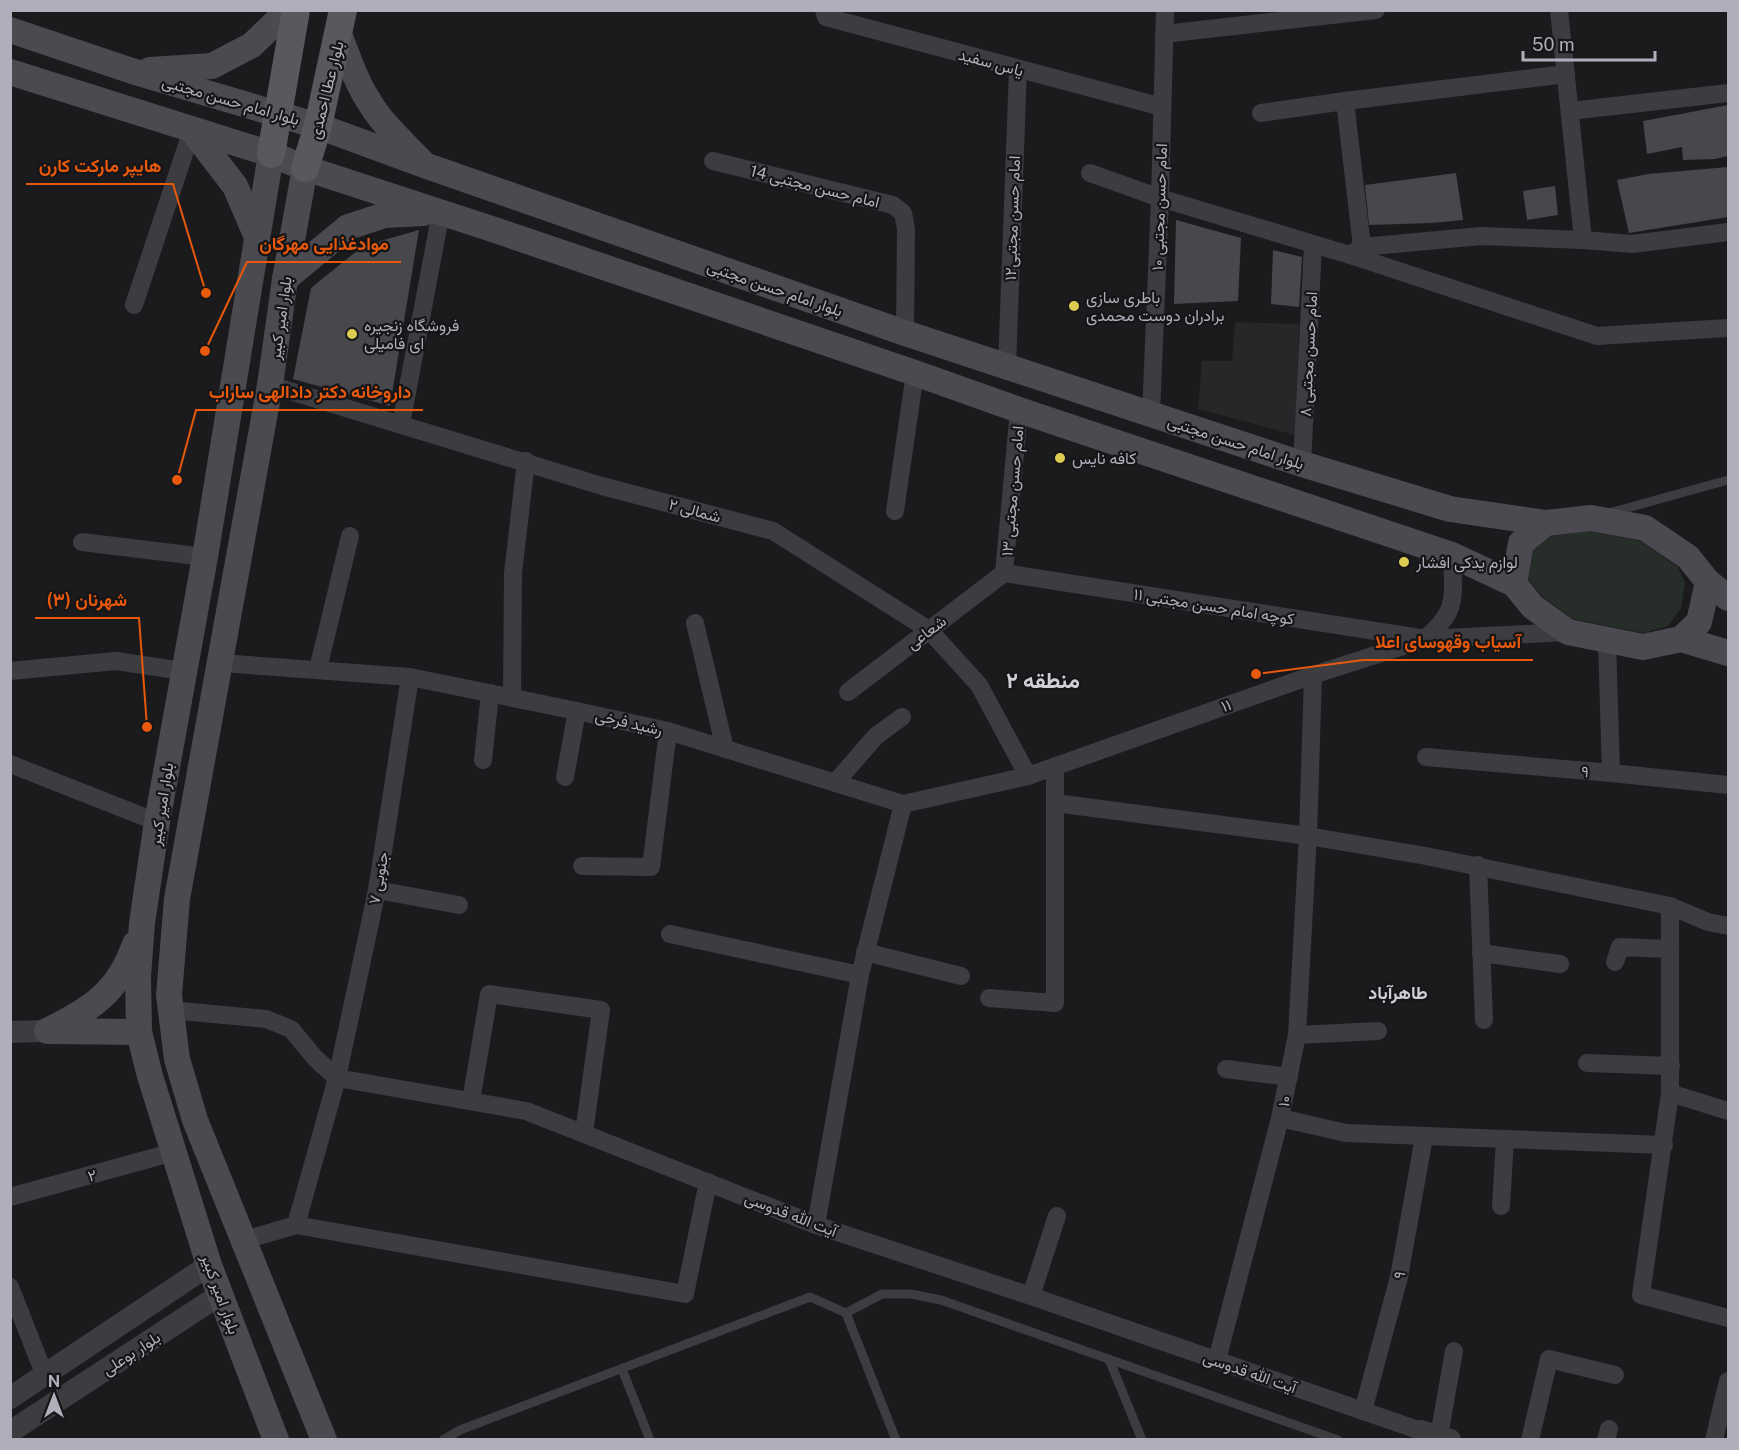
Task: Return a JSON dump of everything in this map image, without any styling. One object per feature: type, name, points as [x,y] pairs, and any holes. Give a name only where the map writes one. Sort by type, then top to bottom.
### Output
[{"type":"main road","points":[[132,71],[212,66],[252,45],[279,19],[285,10]]},
{"type":"main road","points":[[271,154],[296,10]]},
{"type":"main road","points":[[341,22],[357,78],[370,104],[393,132],[427,166]]},
{"type":"main road","name":"بلوار عطا احمدی","points":[[305,168],[318,126],[341,22]]},
{"type":"main road","name":"بلوار امام حسن مجتبی","points":[[10,30],[132,71],[318,126],[905,333],[1302,464],[1450,508],[1546,523]]},
{"type":"main road","points":[[10,72],[271,154],[305,168],[1452,555],[1514,584],[1533,607],[1568,632],[1643,647],[1681,639],[1728,653]]},
{"type":"main road","points":[[192,130],[235,186],[258,237]]},
{"type":"main road","name":"بلوار امیر کبیر","points":[[271,154],[205,557],[158,822],[142,923],[138,976],[139,1032],[150,1077],[209,1265],[276,1440]]},
{"type":"main road","name":"بلوار امیر کبیر","points":[[305,168],[285,279],[270,385],[177,899],[171,946],[170,1011],[177,1059],[195,1120],[324,1440]]},
{"type":"main road","points":[[285,279],[348,227],[385,215],[441,212]]},
{"type":"main road","points":[[1514,584],[1521,543],[1546,523],[1591,518],[1645,528],[1688,557],[1708,582],[1728,598]]},
{"type":"main road","points":[[1681,639],[1699,622],[1708,582]]},
{"type":"main road","points":[[47,1031],[89,1009],[114,986],[130,958],[142,923]]},
{"type":"main road","points":[[47,1031],[139,1032]]},
{"type":"street","name":"یاس سفید","points":[[824,10],[826,17],[1162,107]]},
{"type":"street","name":"امام حسن مجتبی ۱۰","points":[[1150,415],[1160,198],[1165,10]]},
{"type":"street","points":[[1164,34],[1376,10]]},
{"type":"street","points":[[1559,10],[1583,240]]},
{"type":"street","name":"امام حسن مجتبی۱۲","points":[[1007,368],[1018,69]]},
{"type":"street","points":[[1260,113],[1566,74]]},
{"type":"street","points":[[1570,111],[1728,93]]},
{"type":"street","points":[[1345,101],[1356,251]]},
{"type":"street","points":[[134,305],[192,130]]},
{"type":"street","name":"امام حسن مجتبی 14","points":[[713,161],[893,205],[903,213],[906,229],[905,333]]},
{"type":"street","points":[[1090,173],[1160,198],[1314,245],[1356,251],[1597,336],[1728,328]]},
{"type":"street","points":[[401,424],[441,212]]},
{"type":"street","points":[[1356,251],[1481,236],[1632,244],[1728,232]]},
{"type":"street","name":"امام حسن مجتبی ۸","points":[[1302,464],[1314,245]]},
{"type":"street","points":[[896,511],[915,373]]},
{"type":"street","name":"۲ شمالی","points":[[270,385],[602,486],[773,531],[929,630],[979,685],[1028,776]]},
{"type":"street","name":"امام حسن مجتبی ۱۳","points":[[1004,573],[1019,410]]},
{"type":"street","points":[[512,698],[513,573],[526,461]]},
{"type":"street","points":[[318,669],[350,536]]},
{"type":"street","points":[[82,542],[205,557]]},
{"type":"street","name":"۱۱","points":[[1425,639],[1441,625],[1450,611],[1453,594],[1452,555]]},
{"type":"street","name":"شعاعی","points":[[848,692],[1004,573]]},
{"type":"street","name":"کوچه امام حسن مجتبی ۱۱","points":[[1004,573],[1425,639]]},
{"type":"street","points":[[695,623],[725,749]]},
{"type":"street","name":"۱۱","points":[[1028,776],[1313,675],[1425,639],[1568,632]]},
{"type":"street","name":"۹","points":[[1426,757],[1611,773],[1607,640]]},
{"type":"street","points":[[10,671],[116,661],[183,671]]},
{"type":"street","name":"رشید فرخی","points":[[220,663],[411,677],[490,693],[668,731],[903,804],[1028,776]]},
{"type":"street","name":"۱۰","points":[[1217,1360],[1280,1118],[1297,1035],[1308,836],[1313,675]]},
{"type":"street","name":"۷ جنوبی","points":[[296,1225],[337,1078],[377,890],[411,677]]},
{"type":"street","points":[[483,760],[490,693]]},
{"type":"street","points":[[565,777],[577,711]]},
{"type":"street","points":[[835,783],[876,736],[902,717]]},
{"type":"street","points":[[582,866],[651,867],[668,731]]},
{"type":"street","points":[[10,764],[158,822]]},
{"type":"street","points":[[989,998],[1055,1004],[1055,766]]},
{"type":"street","points":[[1611,773],[1728,785]]},
{"type":"street","points":[[1055,803],[1308,836],[1478,865],[1670,906],[1708,922],[1728,926]]},
{"type":"street","points":[[816,1226],[860,975],[903,804]]},
{"type":"street","points":[[1478,865],[1484,1020]]},
{"type":"street","points":[[377,890],[459,905]]},
{"type":"street","points":[[1670,906],[1670,1094],[1641,1295],[1728,1318]]},
{"type":"street","points":[[670,934],[860,975]]},
{"type":"street","points":[[1615,962],[1620,947],[1669,949]]},
{"type":"street","points":[[865,951],[961,976]]},
{"type":"street","points":[[1481,953],[1560,964]]},
{"type":"street","points":[[471,1101],[489,994],[601,1010],[584,1133]]},
{"type":"street","points":[[170,1011],[266,1019],[291,1029],[315,1058],[337,1078]]},
{"type":"street","points":[[10,1032],[47,1031]]},
{"type":"street","points":[[1297,1035],[1378,1031]]},
{"type":"street","points":[[1587,1063],[1671,1066]]},
{"type":"street","points":[[1226,1069],[1288,1077]]},
{"type":"street","name":"آیت الله قدوسی","points":[[337,1078],[526,1110],[816,1226],[1031,1296],[1434,1436]]},
{"type":"street","points":[[1670,1094],[1728,1111]]},
{"type":"street","points":[[1280,1118],[1346,1133],[1664,1145]]},
{"type":"street","name":"۹","points":[[1363,1411],[1399,1277],[1424,1137]]},
{"type":"street","points":[[1501,1206],[1505,1140]]},
{"type":"street","name":"۲","points":[[10,1197],[174,1152]]},
{"type":"street","points":[[242,1241],[296,1225],[686,1294],[708,1182]]},
{"type":"street","points":[[1031,1296],[1057,1216]]},
{"type":"street","name":"بلوار بوعلی","points":[[10,1398],[209,1265]]},
{"type":"street","points":[[10,1287],[45,1376]]},
{"type":"street","name":"بلوار بوعلی","points":[[10,1432],[221,1294]]},
{"type":"street","points":[[1434,1436],[1454,1351]]},
{"type":"street","points":[[1530,1440],[1550,1359],[1615,1375]]},
{"type":"street","points":[[1714,1440],[1728,1381]]},
{"type":"lane","points":[[1591,518],[1728,480]]},
{"type":"lane","points":[[846,1313],[882,1294],[911,1294],[941,1300],[1338,1440]]},
{"type":"lane","points":[[443,1440],[460,1430],[810,1297],[846,1313],[896,1440]]},
{"type":"lane","points":[[1108,1359],[1142,1440]]},
{"type":"lane","points":[[622,1369],[650,1440]]},
{"type":"shaded area","points":[[1235,322],[1299,324],[1295,435],[1198,409],[1202,361],[1232,361]]},
{"type":"shaded area","points":[[1590,531],[1640,541],[1678,567],[1685,583],[1681,608],[1668,626],[1643,633],[1573,619],[1543,597],[1528,580],[1533,550],[1552,536]]},
{"type":"building","points":[[1728,105],[1728,156],[1715,159],[1683,160],[1682,147],[1647,154],[1643,121]]},
{"type":"building","points":[[1728,167],[1728,217],[1629,233],[1617,180],[1648,174]]},
{"type":"building","points":[[1456,173],[1463,220],[1369,225],[1365,185]]},
{"type":"building","points":[[1555,186],[1558,215],[1527,220],[1523,191]]},
{"type":"building","points":[[1176,220],[1241,238],[1238,301],[1174,304]]},
{"type":"building","name":"فروشگاه زنجیره ای فامیلی","points":[[419,230],[390,406],[293,379],[311,288],[363,246]]},
{"type":"building","points":[[1273,250],[1302,257],[1299,307],[1271,304]]},
{"type":"place","name":"هایپر مارکت کارن","points":[[206,293]]},
{"type":"place","name":"باطری سازی برادران دوست محمدی","points":[[1074,306]]},
{"type":"place","name":"فروشگاه زنجیره ای فامیلی","points":[[352,334]]},
{"type":"place","name":"موادغذایی مهرگان","points":[[205,351]]},
{"type":"place","name":"کافه نایس","points":[[1060,458]]},
{"type":"place","name":"داروخانه دکتر دادالهی ساراب","points":[[177,480]]},
{"type":"place","name":"لوازم یدکی افشار","points":[[1404,562]]},
{"type":"place","name":"آسیاب وقهوسای اعلا","points":[[1256,674]]},
{"type":"place","name":"شهرنان (۳)","points":[[147,727]]},
{"type":"district","name":"منطقه ۲","points":[[1043,680]]},
{"type":"district","name":"طاهرآباد","points":[[1398,993]]}]
